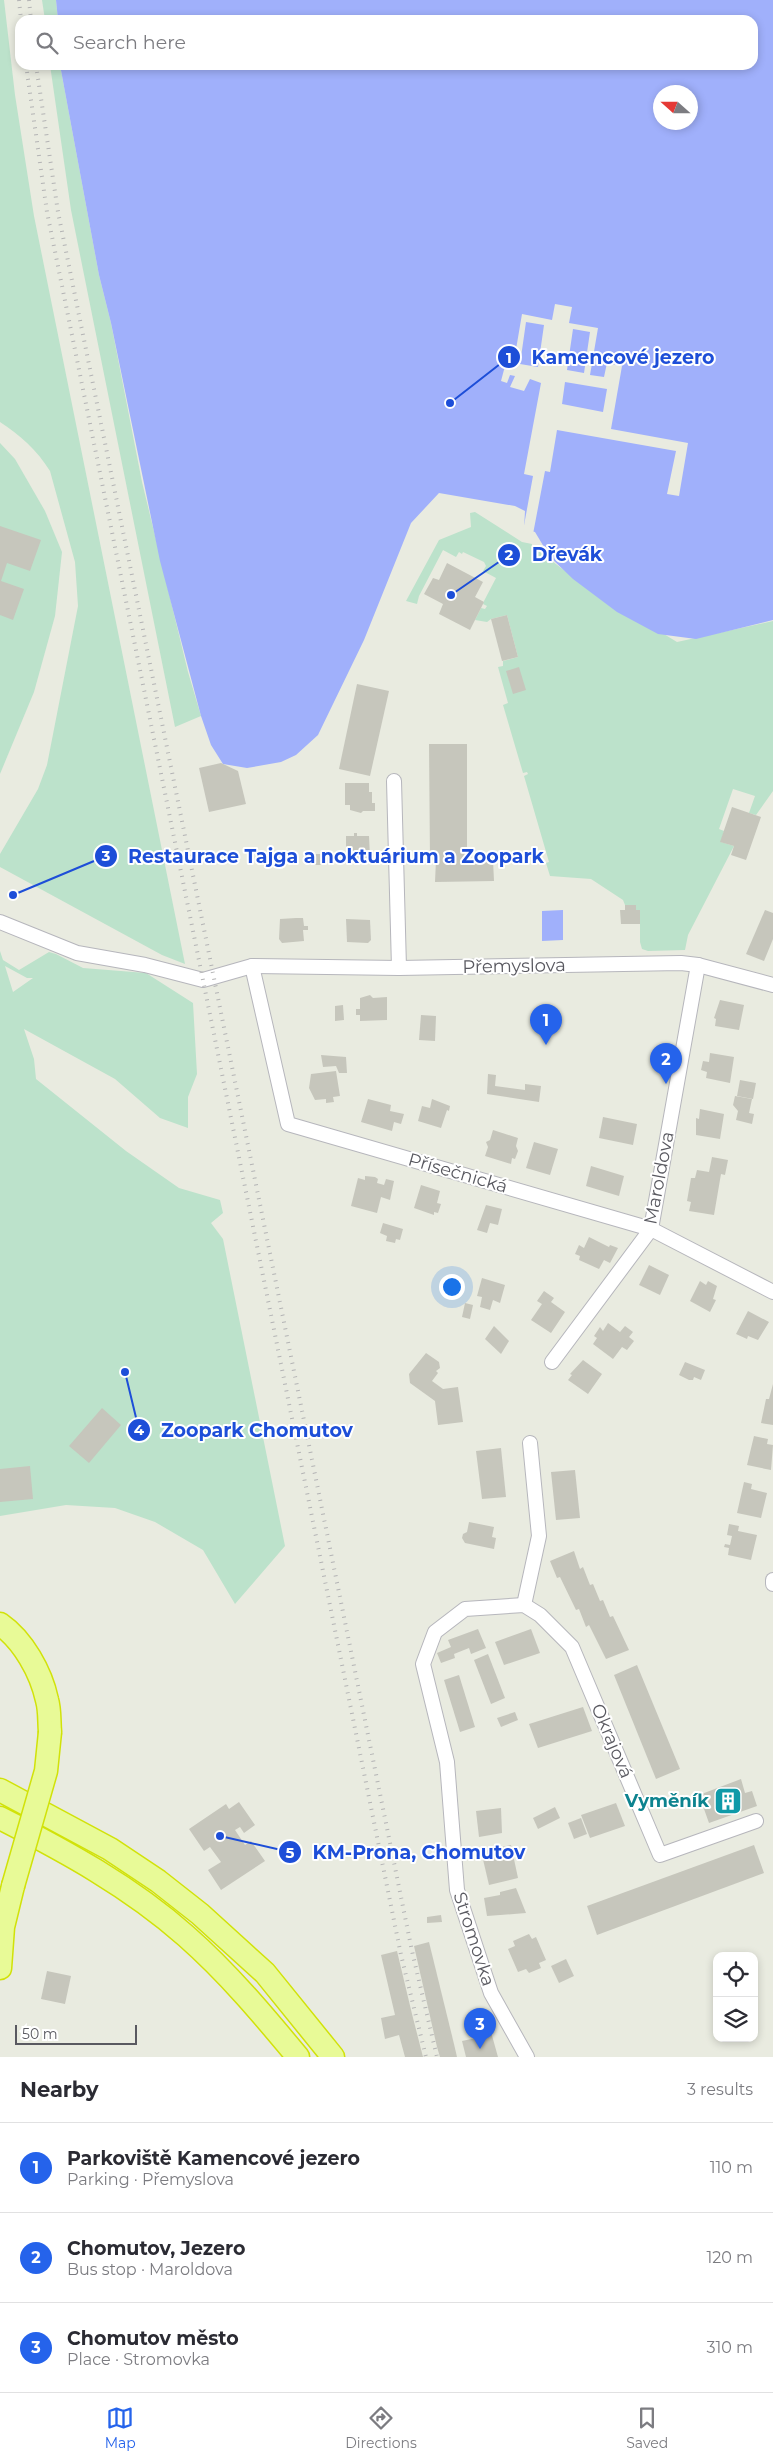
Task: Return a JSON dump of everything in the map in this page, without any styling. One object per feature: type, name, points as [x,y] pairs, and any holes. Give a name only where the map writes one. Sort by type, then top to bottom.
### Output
[{"type":"highway","points":[[0,1624],[13,1634],[36,1669],[47,1700],[50,1732],[46,1771],[2,1930],[0,1968]]},
{"type":"highway","points":[[0,1790],[110,1850],[158,1881],[200,1914],[265,1973],[333,2057]]},
{"type":"highway","points":[[0,1818],[96,1871],[142,1901],[186,1936],[245,1994],[298,2057]]},
{"type":"street","points":[[394,782],[399,968]]},
{"type":"street","name":"Přemyslova","points":[[0,922],[77,953],[145,965],[203,980],[252,966],[399,968],[681,963],[698,965],[773,984]]},
{"type":"street","name":"Maroldova","points":[[552,1362],[651,1229],[698,965]]},
{"type":"street","name":"Přísečnická","points":[[252,966],[288,1124],[651,1229],[773,1292]]},
{"type":"street","points":[[524,1605],[539,1536],[530,1443]]},
{"type":"street","name":"Stromovka","points":[[524,1605],[465,1609],[435,1632],[423,1664],[447,1762],[457,1890],[491,1993],[526,2057]]},
{"type":"street","name":"Okrajová","points":[[524,1605],[540,1615],[572,1647],[660,1855],[756,1821]]},
{"type":"green space","points":[[0,0],[4,0],[15,95],[34,216],[185,964],[162,955],[0,867],[0,854],[38,789],[47,765],[78,606],[75,562],[50,471],[40,456],[28,444],[0,422]]},
{"type":"green space","points":[[42,0],[56,0],[58,15],[44,15]]},
{"type":"green space","points":[[51,70],[61,70],[99,275],[111,323],[142,482],[188,672],[201,716],[175,727],[71,210]]},
{"type":"green space","points":[[0,443],[15,459],[45,511],[62,552],[55,616],[34,692],[0,774]]},
{"type":"green space","points":[[475,512],[522,542],[532,544],[532,546],[622,614],[626,611],[677,642],[773,621],[773,791],[756,815],[749,813],[755,796],[733,789],[719,829],[724,831],[721,842],[734,846],[688,935],[685,950],[648,951],[642,949],[640,942],[640,910],[636,910],[636,905],[625,905],[623,900],[591,879],[550,876],[546,863],[549,862],[524,776],[528,774],[527,772],[523,773],[503,705],[508,703],[498,667],[503,666],[503,661],[518,657],[507,615],[491,619],[487,622],[475,620],[481,608],[485,609],[487,606],[483,604],[496,578],[483,571],[486,566],[484,562],[463,552],[462,554],[459,552],[456,557],[443,550],[419,596],[417,604],[406,601],[439,540],[471,527],[470,513]]},
{"type":"green space","points":[[0,951],[3,960],[19,970],[49,952],[83,968],[146,973],[193,1003],[197,1074],[188,1097],[188,1128],[160,1118],[115,1079],[24,1029],[34,1059],[36,1079],[126,1151],[179,1188],[220,1200],[223,1213],[211,1223],[223,1239],[285,1546],[235,1604],[203,1550],[155,1522],[115,1508],[66,1505],[0,1516]],"holes":[[[5,966],[27,978],[33,978],[13,992]]]},
{"type":"water","points":[[56,0],[773,0],[773,620],[696,639],[658,634],[617,612],[573,579],[550,557],[535,532],[524,529],[525,511],[515,506],[439,493],[411,523],[364,640],[318,735],[296,755],[281,762],[247,768],[223,764],[211,745],[201,716],[160,561],[111,323],[99,275],[61,70],[758,70],[758,15],[58,15]]},
{"type":"water","points":[[563,910],[563,940],[542,941],[542,911]]},
{"type":"pier","points":[[555,304],[572,307],[569,323],[598,328],[590,375],[604,377],[607,363],[622,366],[611,429],[688,443],[679,496],[667,494],[676,451],[557,430],[550,472],[545,471],[533,534],[523,531],[533,476],[524,474],[541,383],[530,379],[524,391],[510,387],[515,376],[510,375],[507,383],[501,381],[505,366],[513,367],[522,314],[552,320]],"holes":[[[526,322],[544,325],[538,367],[520,364]],[[573,329],[590,332],[584,373],[567,370]],[[565,382],[607,389],[603,412],[562,404]]]},
{"type":"building","points":[[0,526],[41,540],[30,571],[7,563],[1,581],[24,589],[13,620],[0,615]]},
{"type":"building","points":[[447,563],[483,582],[475,597],[484,602],[470,630],[439,614],[443,604],[424,594],[433,578],[439,580]]},
{"type":"building","points":[[507,615],[518,657],[502,661],[491,619]]},
{"type":"building","points":[[519,667],[526,690],[513,694],[506,671]]},
{"type":"building","points":[[357,684],[389,691],[370,776],[339,769]]},
{"type":"building","points":[[429,744],[467,744],[467,860],[493,860],[494,881],[435,882],[436,860],[430,860]]},
{"type":"building","points":[[221,763],[238,771],[246,804],[209,812],[199,768]]},
{"type":"building","points":[[345,783],[369,783],[369,792],[372,792],[372,803],[375,803],[375,811],[363,811],[361,813],[350,810],[350,805],[345,805]]},
{"type":"building","points":[[732,807],[761,817],[746,860],[731,855],[734,846],[720,842]]},
{"type":"building","points":[[354,833],[357,833],[357,836],[369,836],[370,857],[368,860],[346,858],[346,836],[354,836]]},
{"type":"building","points":[[308,854],[322,854],[322,865],[308,865]]},
{"type":"building","points":[[625,905],[636,905],[636,910],[640,910],[640,924],[621,924],[620,910],[625,910]]},
{"type":"building","points":[[765,910],[773,913],[773,939],[764,961],[746,954]]},
{"type":"building","points":[[303,918],[304,926],[308,926],[308,930],[303,930],[304,941],[282,943],[279,939],[280,919]]},
{"type":"building","points":[[346,919],[370,920],[371,940],[368,943],[347,942]]},
{"type":"building","points":[[370,995],[373,998],[387,997],[387,1020],[360,1021],[360,1015],[356,1015],[356,1009],[360,1009],[360,998]]},
{"type":"building","points":[[720,1000],[744,1005],[739,1030],[715,1026],[716,1019],[714,1018]]},
{"type":"building","points":[[343,1005],[344,1020],[335,1021],[335,1006]]},
{"type":"building","points":[[421,1015],[436,1016],[435,1041],[419,1040]]},
{"type":"building","points":[[710,1053],[734,1057],[730,1083],[706,1078],[707,1072],[701,1070],[703,1061],[709,1062]]},
{"type":"building","points":[[321,1055],[346,1057],[347,1073],[339,1073],[336,1066],[323,1067]]},
{"type":"building","points":[[336,1071],[340,1096],[333,1097],[334,1102],[326,1103],[326,1099],[315,1100],[309,1088],[311,1074]]},
{"type":"building","points":[[488,1074],[496,1075],[495,1086],[525,1090],[525,1084],[541,1086],[539,1102],[487,1094]]},
{"type":"building","points":[[740,1080],[756,1083],[753,1099],[737,1096]]},
{"type":"building","points":[[735,1096],[752,1099],[749,1113],[754,1114],[752,1124],[736,1120],[738,1111],[733,1105]]},
{"type":"building","points":[[368,1099],[391,1105],[390,1111],[404,1114],[401,1124],[394,1122],[392,1131],[361,1122]]},
{"type":"building","points":[[432,1099],[450,1106],[441,1128],[418,1121],[422,1106],[430,1108]]},
{"type":"building","points":[[700,1109],[724,1114],[720,1139],[696,1135],[696,1118],[699,1119]]},
{"type":"building","points":[[603,1117],[637,1124],[633,1145],[599,1138]]},
{"type":"building","points":[[493,1130],[518,1138],[516,1146],[518,1151],[515,1159],[512,1158],[511,1164],[485,1156],[488,1147],[486,1142],[490,1140]]},
{"type":"building","points":[[534,1142],[558,1149],[550,1175],[526,1168]]},
{"type":"building","points":[[712,1157],[728,1160],[725,1175],[721,1174],[714,1215],[689,1211],[691,1202],[687,1201],[691,1178],[695,1178],[697,1170],[709,1172]]},
{"type":"building","points":[[591,1166],[624,1176],[619,1196],[586,1186]]},
{"type":"building","points":[[365,1176],[375,1177],[378,1179],[377,1183],[384,1185],[386,1179],[394,1181],[390,1200],[381,1197],[377,1213],[351,1206],[358,1178],[365,1180]]},
{"type":"building","points":[[421,1185],[440,1191],[437,1203],[441,1204],[438,1213],[434,1212],[434,1215],[414,1208]]},
{"type":"building","points":[[486,1205],[502,1209],[498,1225],[490,1223],[487,1233],[477,1230]]},
{"type":"building","points":[[383,1223],[403,1229],[400,1240],[396,1239],[395,1243],[386,1241],[387,1236],[380,1233]]},
{"type":"building","points":[[589,1237],[609,1247],[610,1245],[618,1248],[610,1263],[604,1260],[599,1269],[579,1260],[580,1256],[575,1254],[579,1245],[584,1248]]},
{"type":"building","points":[[649,1265],[669,1275],[660,1295],[639,1285]]},
{"type":"building","points":[[482,1278],[505,1285],[500,1303],[493,1300],[490,1310],[480,1307],[482,1297],[477,1296]]},
{"type":"building","points":[[700,1281],[706,1285],[708,1281],[717,1286],[713,1299],[716,1300],[710,1312],[690,1301]]},
{"type":"building","points":[[544,1291],[554,1298],[551,1302],[565,1312],[551,1333],[531,1320],[542,1304],[537,1301]]},
{"type":"building","points":[[465,1303],[473,1305],[470,1319],[462,1317]]},
{"type":"building","points":[[748,1311],[769,1322],[758,1340],[748,1336],[747,1339],[736,1334]]},
{"type":"building","points":[[608,1323],[620,1332],[625,1326],[633,1332],[629,1337],[634,1341],[627,1350],[622,1347],[613,1359],[593,1344],[597,1338],[594,1336],[600,1327],[603,1331]]},
{"type":"building","points":[[494,1326],[509,1341],[501,1354],[485,1339]]},
{"type":"building","points":[[426,1353],[439,1362],[440,1368],[436,1371],[438,1373],[432,1381],[443,1389],[458,1387],[463,1422],[438,1425],[435,1401],[410,1383],[409,1374]]},
{"type":"building","points":[[583,1360],[602,1374],[588,1394],[568,1380],[572,1375],[570,1374]]},
{"type":"building","points":[[685,1362],[705,1370],[701,1380],[694,1377],[693,1380],[689,1380],[679,1375]]},
{"type":"building","points":[[773,1384],[773,1425],[761,1423],[766,1399],[769,1399]]},
{"type":"building","points":[[102,1408],[121,1425],[89,1463],[69,1446]]},
{"type":"building","points":[[754,1436],[768,1439],[767,1444],[773,1445],[771,1470],[747,1465]]},
{"type":"building","points":[[501,1448],[506,1497],[482,1499],[476,1451]]},
{"type":"building","points":[[30,1466],[33,1499],[0,1502],[0,1469]]},
{"type":"building","points":[[575,1470],[580,1518],[556,1520],[551,1472]]},
{"type":"building","points":[[744,1482],[752,1484],[751,1489],[767,1493],[761,1518],[737,1513]]},
{"type":"building","points":[[469,1522],[494,1527],[492,1537],[496,1538],[494,1549],[465,1543],[462,1538],[463,1534],[467,1532]]},
{"type":"building","points":[[729,1524],[739,1526],[738,1531],[757,1535],[751,1560],[728,1555],[729,1548],[724,1547],[725,1544],[730,1545],[732,1536],[727,1535]]},
{"type":"building","points":[[574,1551],[580,1569],[583,1567],[590,1585],[593,1584],[600,1601],[603,1600],[610,1617],[613,1616],[629,1650],[606,1659],[589,1625],[586,1627],[579,1609],[576,1610],[560,1577],[557,1578],[550,1561]]},
{"type":"building","points":[[478,1629],[486,1648],[471,1654],[469,1648],[454,1654],[455,1658],[441,1663],[437,1653],[451,1647],[448,1640]]},
{"type":"building","points":[[531,1629],[540,1653],[504,1665],[495,1642]]},
{"type":"building","points":[[488,1654],[505,1698],[491,1704],[474,1660]]},
{"type":"building","points":[[637,1665],[680,1769],[656,1779],[614,1675]]},
{"type":"building","points":[[459,1675],[475,1727],[460,1732],[444,1680]]},
{"type":"building","points":[[583,1707],[592,1731],[538,1748],[529,1724]]},
{"type":"building","points":[[515,1712],[518,1720],[501,1727],[497,1718]]},
{"type":"building","name":"Vyměník","points":[[741,1779],[745,1793],[752,1791],[757,1806],[709,1823],[699,1795]]},
{"type":"building","points":[[239,1802],[255,1825],[244,1833],[240,1827],[235,1830],[245,1845],[251,1841],[265,1861],[221,1890],[208,1870],[221,1862],[210,1847],[204,1851],[189,1829],[226,1804],[229,1809]]},
{"type":"building","points":[[616,1803],[625,1826],[590,1838],[581,1815]]},
{"type":"building","points":[[555,1807],[560,1818],[538,1829],[533,1818]]},
{"type":"building","points":[[501,1808],[502,1833],[479,1837],[476,1811]]},
{"type":"building","points":[[581,1818],[587,1834],[574,1839],[568,1823]]},
{"type":"building","points":[[511,1845],[518,1878],[489,1885],[481,1851]]},
{"type":"building","points":[[754,1845],[764,1873],[597,1935],[587,1906]]},
{"type":"building","points":[[516,1888],[526,1913],[487,1916],[484,1898],[500,1895],[500,1892]]},
{"type":"building","points":[[441,1915],[442,1922],[427,1923],[427,1917]]},
{"type":"building","points":[[529,1934],[532,1939],[536,1937],[546,1960],[539,1963],[541,1968],[529,1973],[526,1969],[518,1972],[508,1949],[515,1946],[513,1941]]},
{"type":"building","points":[[429,1942],[457,2057],[440,2057],[437,2047],[414,1946]]},
{"type":"building","points":[[397,1951],[423,2057],[405,2057],[399,2035],[385,2039],[381,2018],[395,2015],[381,1955]]},
{"type":"building","points":[[566,1959],[574,1976],[559,1983],[551,1966]]},
{"type":"building","points":[[47,1971],[71,1976],[65,2004],[41,1999]]},
{"type":"building","points":[[486,2014],[498,2057],[466,2057],[462,2041],[476,2038],[471,2018]]},
{"type":"railway","points":[[19,0],[20,15]]},
{"type":"railway","points":[[29,0],[30,15]]},
{"type":"railway","points":[[27,70],[47,212],[401,1955],[426,2057]]},
{"type":"railway","points":[[37,70],[58,212],[412,1951],[437,2057]]},
{"type":"place","name":"Kamencové jezero","points":[[450,403]]},
{"type":"place","name":"Dřevák","points":[[451,595]]},
{"type":"place","name":"Restaurace Tajga a noktuárium a Zoopark","points":[[13,895]]},
{"type":"place","name":"Parkoviště Kamencové jezero","points":[[546,1045]]},
{"type":"place","name":"Chomutov, Jezero","points":[[666,1084]]},
{"type":"place","name":"Zoopark Chomutov","points":[[125,1372]]},
{"type":"place","name":"Vyměník","points":[[728,1801]]},
{"type":"place","name":"KM-Prona, Chomutov","points":[[220,1836]]},
{"type":"place","name":"Chomutov město","points":[[480,2049]]}]
